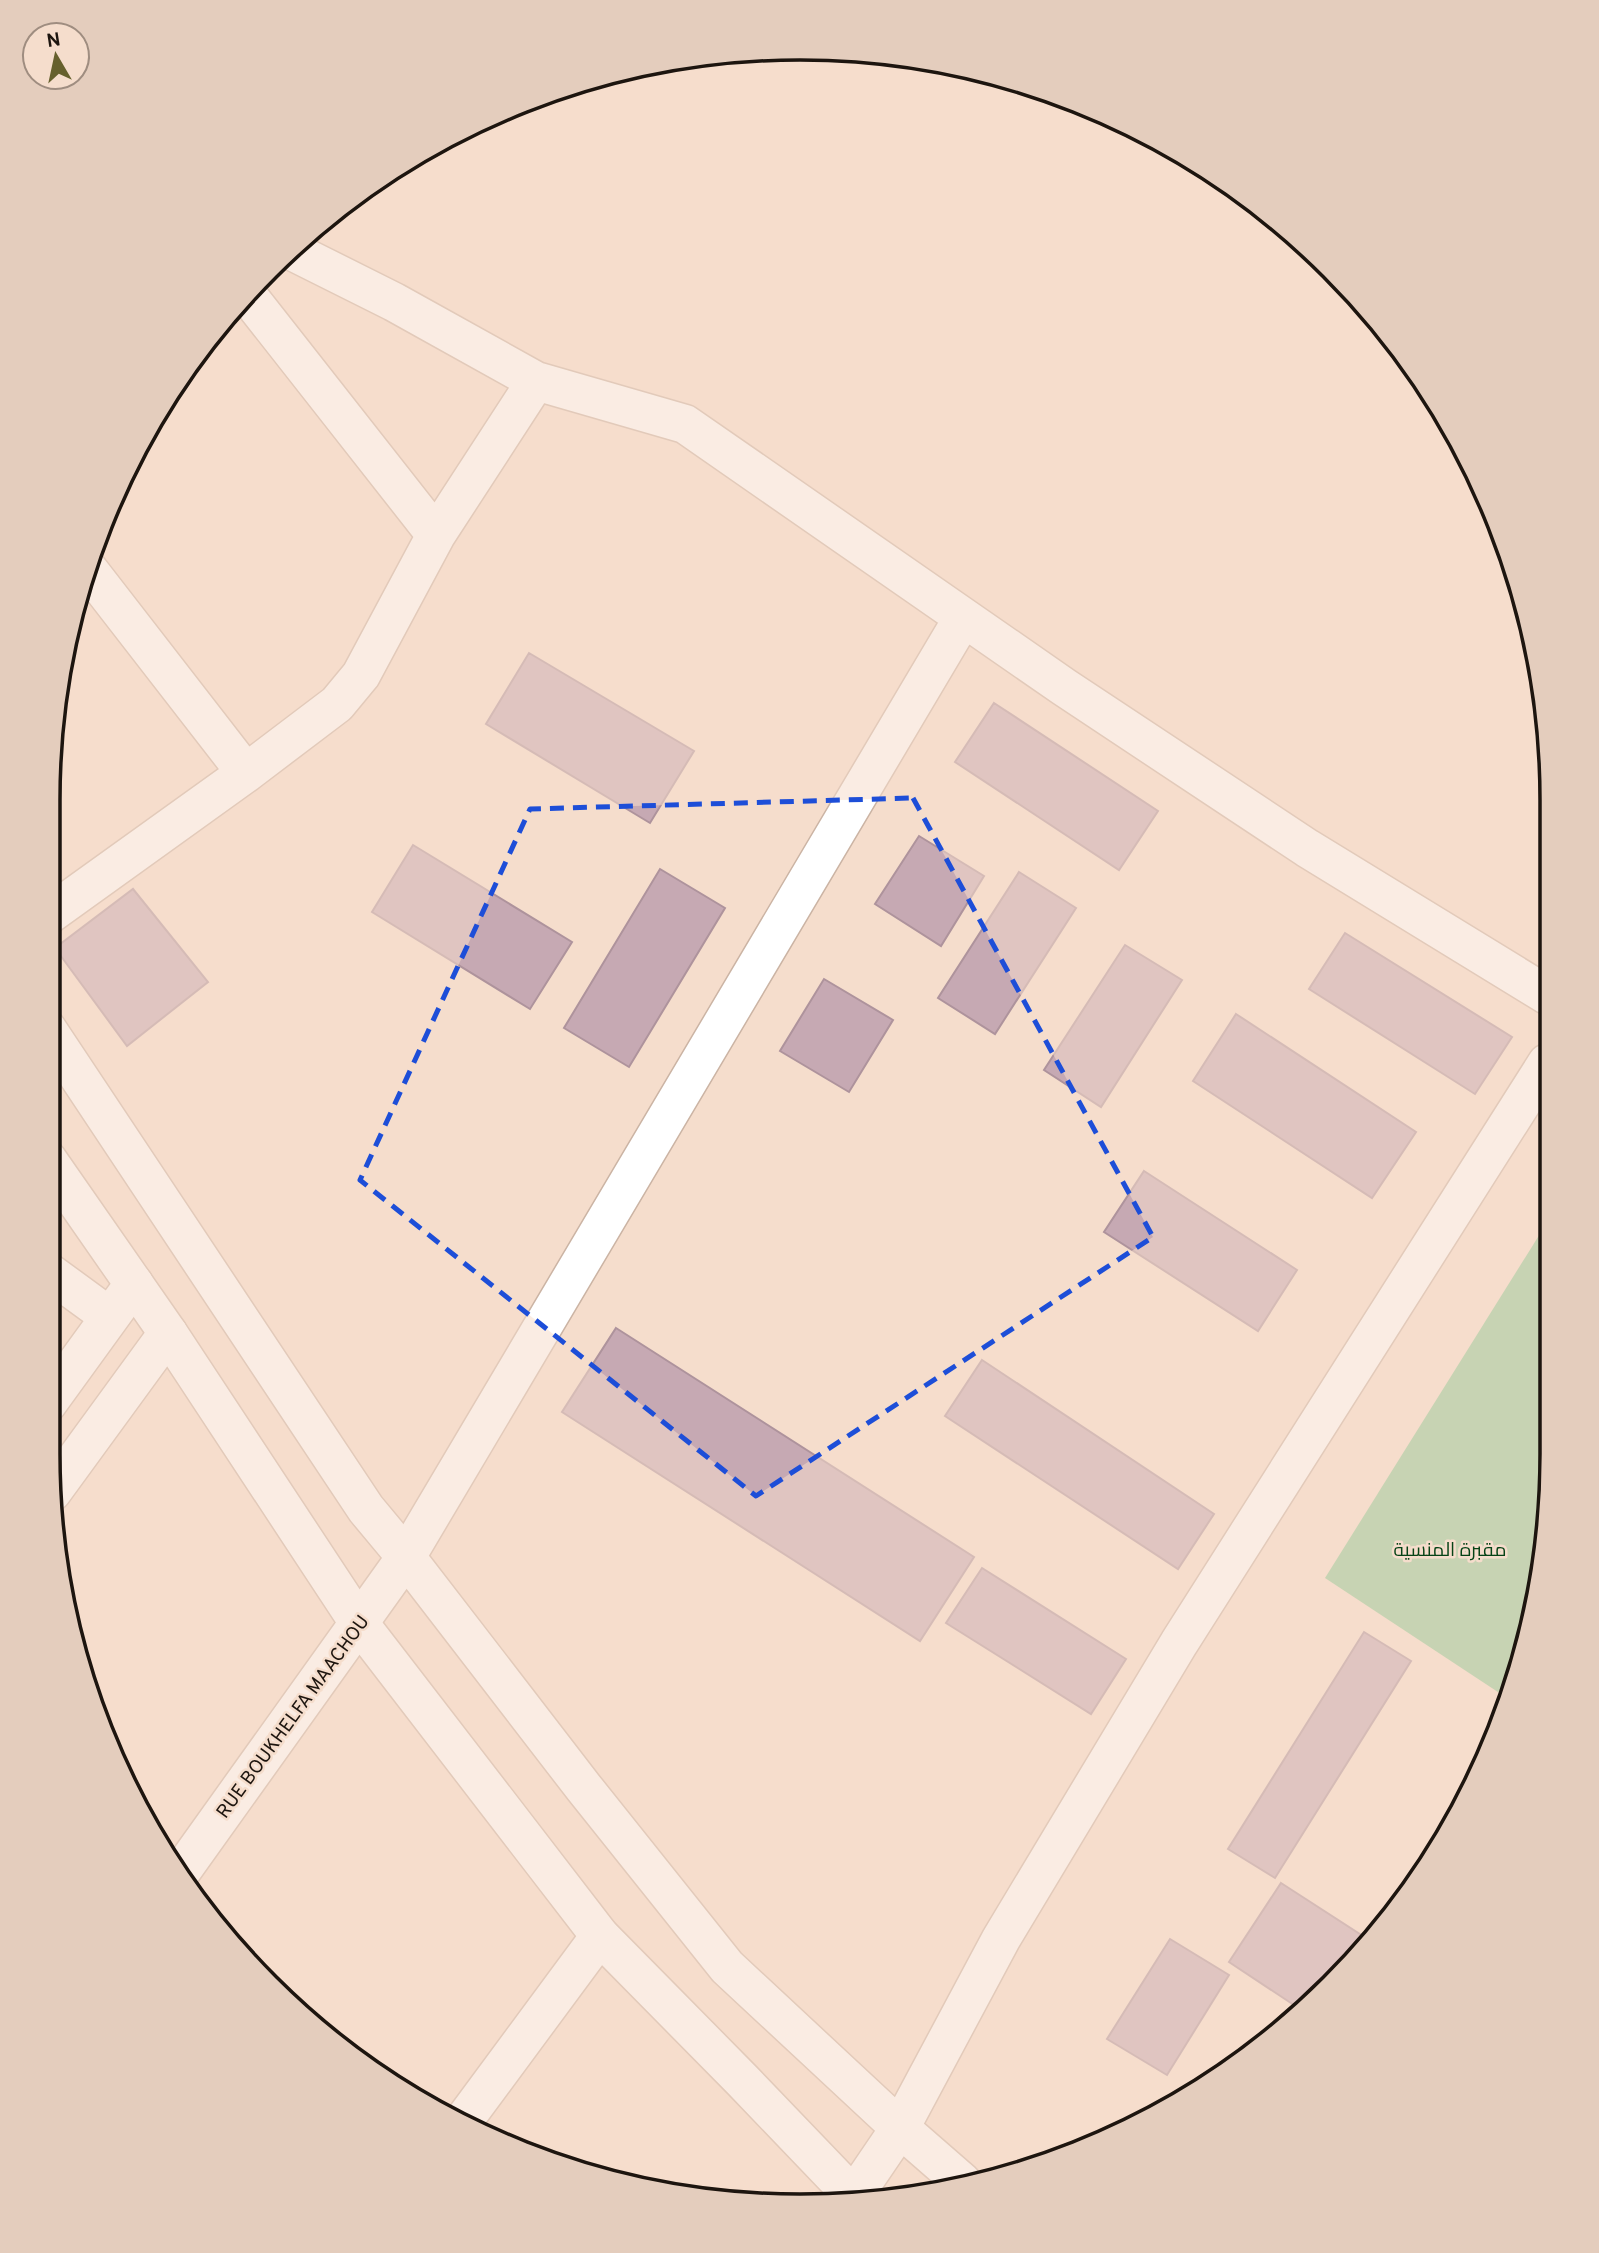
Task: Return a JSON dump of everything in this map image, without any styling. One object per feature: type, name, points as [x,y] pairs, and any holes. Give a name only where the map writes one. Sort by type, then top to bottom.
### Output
[{"type":"street","points":[[299,255],[394,302],[536,381],[685,424],[1064,687],[1307,848],[1540,991]]},
{"type":"street","points":[[253,302],[436,535]]},
{"type":"street","points":[[60,907],[337,704],[361,675],[436,535],[536,381]]},
{"type":"street","points":[[95,577],[246,773]]},
{"type":"street","name":"RUE BOUKHELFA MAACHOU","points":[[185,1866],[406,1556],[963,618]]},
{"type":"street","points":[[60,1049],[366,1509],[406,1556],[584,1788],[727,1967],[955,2176]]},
{"type":"street","points":[[859,2191],[900,2128],[1001,1939],[1179,1643],[1534,1109],[1540,1089]]},
{"type":"street","points":[[60,1177],[168,1333],[359,1623],[600,1936],[742,2080],[846,2192]]},
{"type":"street","points":[[60,1280],[110,1317]]},
{"type":"street","points":[[60,1386],[134,1284]]},
{"type":"street","points":[[61,1480],[168,1333]]},
{"type":"street","points":[[468,2115],[600,1936]]},
{"type":"highlighted area","points":[[913,798],[1153,1237],[756,1496],[360,1180],[530,809]]},
{"type":"green space","name":"مقبرة المنسية","points":[[1540,1234],[1538,1502],[1525,1598],[1499,1693],[1325,1578]]},
{"type":"building","points":[[529,653],[694,751],[650,823],[486,724]]},
{"type":"building","points":[[994,703],[1158,811],[1119,870],[955,762]]},
{"type":"building","points":[[919,836],[984,876],[941,946],[875,904]]},
{"type":"building","points":[[413,845],[572,942],[530,1009],[372,912]]},
{"type":"building","points":[[660,869],[725,908],[629,1067],[564,1028]]},
{"type":"building","points":[[1019,872],[1076,908],[995,1034],[938,998]]},
{"type":"building","points":[[133,889],[208,982],[127,1046],[60,955],[60,944]]},
{"type":"building","points":[[1345,933],[1512,1037],[1475,1094],[1309,989]]},
{"type":"building","points":[[1125,945],[1182,980],[1101,1107],[1044,1070]]},
{"type":"building","points":[[824,979],[893,1020],[849,1092],[780,1051]]},
{"type":"building","points":[[1236,1014],[1416,1132],[1372,1198],[1193,1081]]},
{"type":"building","points":[[1144,1171],[1297,1270],[1258,1331],[1104,1232]]},
{"type":"building","points":[[616,1328],[974,1557],[920,1641],[562,1412]]},
{"type":"building","points":[[982,1360],[1214,1514],[1178,1569],[945,1416]]},
{"type":"building","points":[[982,1568],[1126,1659],[1091,1714],[946,1623]]},
{"type":"building","points":[[1364,1632],[1411,1661],[1275,1878],[1228,1849]]},
{"type":"building","points":[[1281,1883],[1361,1935],[1323,1977],[1293,2004],[1229,1962]]},
{"type":"building","points":[[1170,1939],[1229,1975],[1167,2075],[1107,2039]]}]
